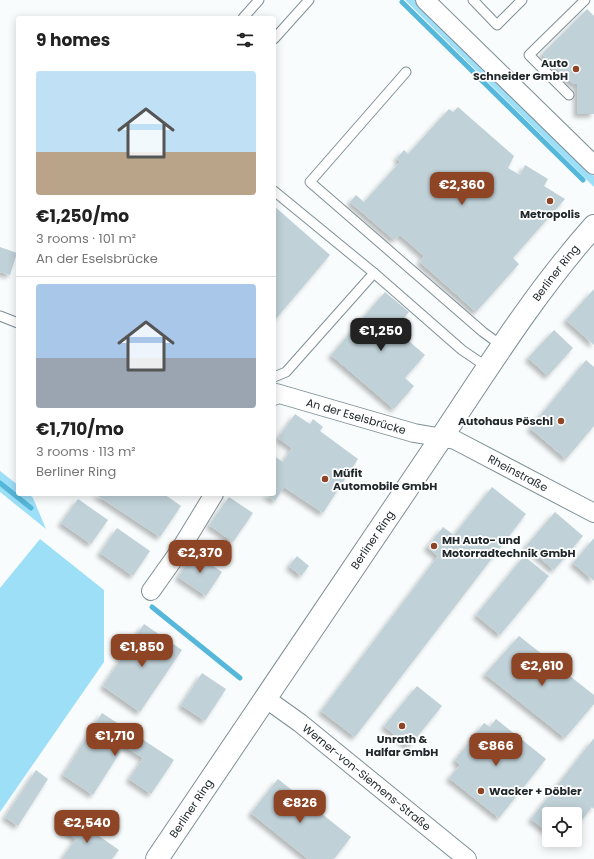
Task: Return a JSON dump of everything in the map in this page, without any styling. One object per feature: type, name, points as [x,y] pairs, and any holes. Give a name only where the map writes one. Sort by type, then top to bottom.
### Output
[{"type":"street","points":[[425,0],[594,165]]},
{"type":"street","name":"Berliner Ring","points":[[157,859],[441,438],[487,367],[540,291],[594,226]]},
{"type":"street","name":"An der Eselsbrücke","points":[[276,391],[414,433],[441,438]]},
{"type":"street","name":"Rheinstraße","points":[[441,438],[455,440],[464,444],[594,513]]},
{"type":"street","points":[[151,591],[178,553],[213,496]]},
{"type":"street","name":"Werner-von-Siemens-Straße","points":[[265,698],[300,723],[467,859]]},
{"type":"lane","points":[[245,16],[259,0]]},
{"type":"lane","points":[[276,37],[309,0]]},
{"type":"lane","points":[[473,0],[497,25],[522,0]]},
{"type":"lane","points":[[569,95],[529,55],[585,0]]},
{"type":"lane","points":[[406,72],[310,182],[483,332],[502,346]]},
{"type":"lane","points":[[276,193],[374,273],[462,350],[487,367]]},
{"type":"lane","points":[[276,387],[286,372],[374,273]]},
{"type":"lane","points":[[0,316],[16,322]]},
{"type":"shaded area","points":[[405,0],[415,0],[594,176],[594,187]]},
{"type":"shaded area","points":[[0,471],[16,483],[16,496],[31,496],[33,498],[46,529],[0,492]]},
{"type":"shaded area","points":[[40,539],[104,590],[104,662],[0,812],[0,588]]},
{"type":"building","name":"Auto Schneider GmbH","points":[[587,9],[594,16],[594,114],[577,114],[577,84],[573,84],[542,54]]},
{"type":"building","points":[[458,107],[514,156],[508,168],[520,175],[525,165],[548,179],[544,186],[565,199],[513,258],[519,264],[476,312],[420,262],[424,256],[400,235],[394,240],[350,202],[356,195],[364,202],[400,162],[397,158],[404,150],[408,154],[449,109],[453,112]]},
{"type":"building","points":[[276,208],[330,255],[276,319]]},
{"type":"building","points":[[0,247],[16,253],[10,275],[0,272]]},
{"type":"building","points":[[594,289],[594,345],[566,320]]},
{"type":"building","points":[[385,292],[409,312],[395,329],[425,355],[405,378],[414,386],[394,409],[331,355]]},
{"type":"building","points":[[554,330],[573,348],[548,376],[528,358]]},
{"type":"building","points":[[586,360],[594,367],[594,426],[566,459],[530,428]]},
{"type":"building","points":[[295,414],[310,424],[313,419],[323,427],[320,431],[358,459],[323,513],[284,487],[275,501],[268,496],[276,496],[276,457],[283,462],[292,448],[278,438]]},
{"type":"building","points":[[492,487],[526,514],[355,737],[321,711],[438,556],[427,547],[443,527],[454,535]]},
{"type":"building","points":[[98,496],[167,496],[181,506],[160,537]]},
{"type":"building","points":[[229,497],[253,513],[233,542],[209,525]]},
{"type":"building","points":[[78,499],[108,520],[91,544],[61,523]]},
{"type":"building","points":[[555,512],[583,536],[554,570],[526,546]]},
{"type":"building","points":[[117,528],[150,551],[133,576],[100,553]]},
{"type":"building","points":[[594,538],[594,581],[573,563]]},
{"type":"building","points":[[194,553],[222,572],[206,596],[178,577]]},
{"type":"building","points":[[297,556],[309,566],[301,576],[289,566]]},
{"type":"building","points":[[524,556],[549,576],[500,635],[476,615]]},
{"type":"building","points":[[144,624],[182,650],[140,712],[103,686]]},
{"type":"building","points":[[519,636],[594,695],[594,704],[565,738],[485,674]]},
{"type":"building","points":[[202,673],[226,689],[205,721],[181,705]]},
{"type":"building","points":[[417,686],[442,706],[409,747],[384,726]]},
{"type":"building","points":[[102,713],[174,760],[151,794],[129,779],[143,758],[124,746],[93,795],[63,775]]},
{"type":"building","points":[[496,719],[546,759],[499,818],[449,778],[460,765],[455,760],[484,723],[490,727]]},
{"type":"building","points":[[594,738],[594,809],[592,807],[582,820],[582,807],[542,807],[542,828],[531,819]]},
{"type":"building","points":[[36,770],[48,779],[18,826],[5,817]]},
{"type":"building","points":[[278,779],[351,837],[334,859],[308,859],[251,813]]},
{"type":"building","points":[[72,817],[119,850],[112,859],[66,859],[63,857],[76,839],[63,830]]},
{"type":"waterway","points":[[402,2],[583,180]]},
{"type":"waterway","points":[[0,483],[16,496]]},
{"type":"waterway","points":[[16,496],[31,508]]},
{"type":"waterway","points":[[152,607],[240,678]]},
{"type":"place","name":"Auto Schneider GmbH","points":[[576,69]]},
{"type":"place","name":"Metropolis","points":[[550,201]]},
{"type":"place","name":"Autohaus Pöschl","points":[[561,421]]},
{"type":"place","name":"Müfit Automobile GmbH","points":[[325,479]]},
{"type":"place","name":"MH Auto- und Motorradtechnik GmbH","points":[[434,546]]},
{"type":"place","name":"Unrath & Halfar GmbH","points":[[402,726]]},
{"type":"place","name":"Wacker + Döbler","points":[[481,791]]}]
